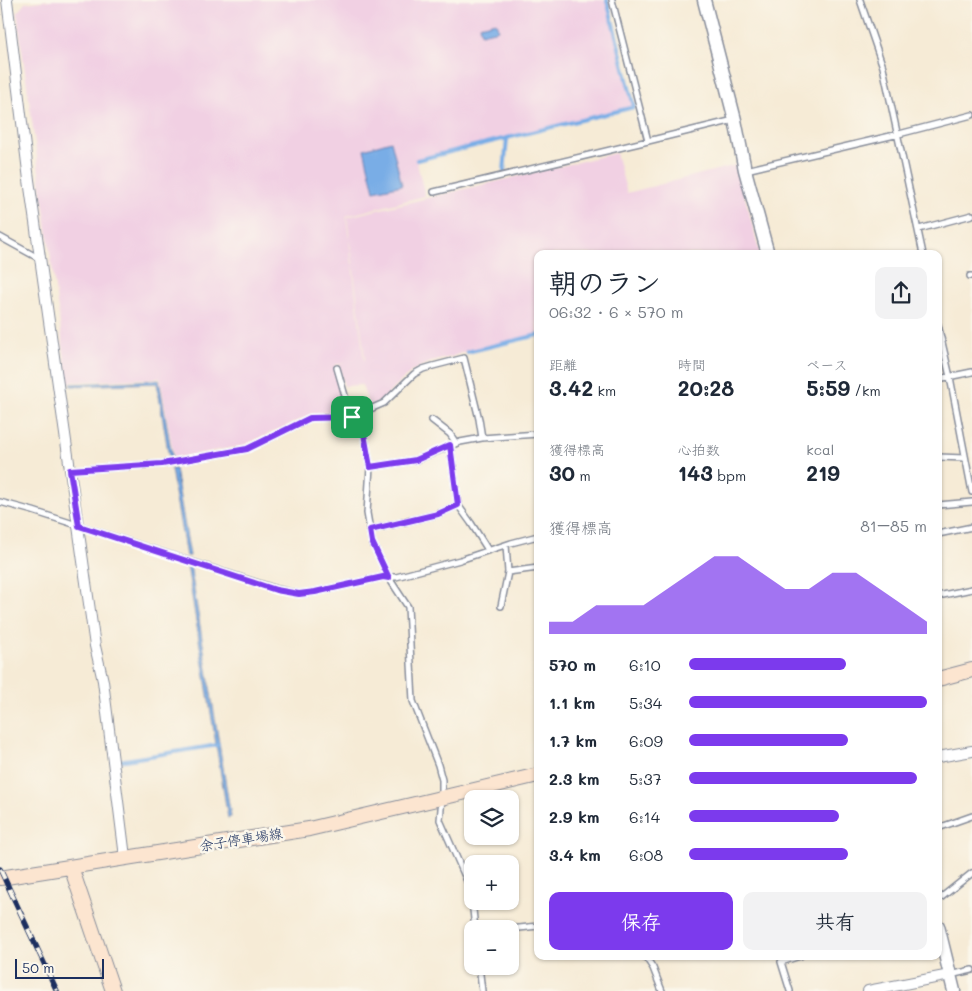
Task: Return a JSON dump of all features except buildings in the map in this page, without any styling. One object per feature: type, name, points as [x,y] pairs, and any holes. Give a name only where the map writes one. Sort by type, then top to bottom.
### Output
[{"type":"main road","points":[[942,678],[972,670]]},
{"type":"main road","name":"余子停車場線","points":[[0,878],[309,829],[534,776]]},
{"type":"main road","points":[[71,867],[113,991]]},
{"type":"street","points":[[7,0],[28,171],[95,646],[103,681],[125,857]]},
{"type":"street","points":[[704,0],[735,120],[745,170],[767,250]]},
{"type":"street","points":[[942,756],[972,751]]},
{"type":"street","points":[[942,942],[954,991]]},
{"type":"street","points":[[868,991],[950,975]]},
{"type":"lane","points":[[612,0],[648,141]]},
{"type":"lane","points":[[860,0],[883,67],[922,250]]},
{"type":"lane","points":[[745,170],[898,134],[972,114]]},
{"type":"lane","points":[[434,192],[735,120]]},
{"type":"lane","points":[[919,229],[972,215]]},
{"type":"lane","points":[[0,237],[41,259]]},
{"type":"lane","points":[[942,350],[950,377],[972,492]]},
{"type":"lane","points":[[70,470],[162,464],[247,449],[310,418],[352,417],[384,403],[414,374],[423,369],[464,358],[482,438]]},
{"type":"lane","points":[[337,368],[352,417],[364,434],[370,467],[367,513],[372,542],[389,578],[408,607],[413,700],[438,765],[442,780],[440,820],[471,890],[474,920]]},
{"type":"lane","points":[[942,378],[972,372]]},
{"type":"lane","points":[[432,420],[450,434],[453,444],[458,505],[488,550]]},
{"type":"lane","points":[[370,467],[416,460],[453,444],[482,438],[534,434]]},
{"type":"lane","points":[[942,457],[965,455],[972,451]]},
{"type":"lane","points":[[0,502],[276,590],[299,594],[383,577],[389,578],[460,560],[506,544],[534,537]]},
{"type":"lane","points":[[942,505],[972,502]]},
{"type":"lane","points":[[370,530],[438,514],[458,505]]},
{"type":"lane","points":[[942,533],[972,527]]},
{"type":"lane","points":[[500,606],[508,572],[506,544]]},
{"type":"lane","points":[[508,572],[534,569]]},
{"type":"lane","points":[[942,595],[972,589]]},
{"type":"lane","points":[[942,827],[972,816]]},
{"type":"lane","points":[[942,897],[972,873]]},
{"type":"lane","points":[[519,928],[534,926]]},
{"type":"lane","points":[[648,960],[654,968],[662,991]]},
{"type":"lane","points":[[780,960],[790,991]]},
{"type":"lane","points":[[950,975],[972,970]]},
{"type":"lane","points":[[480,975],[482,991]]},
{"type":"shaded area","points":[[50,0],[608,0],[635,106],[416,159],[425,196],[346,216],[364,360],[347,217],[616,153],[627,193],[736,165],[759,250],[534,250],[534,335],[466,351],[431,362],[412,371],[382,400],[369,407],[362,385],[344,386],[339,365],[345,363],[335,365],[338,385],[346,409],[343,412],[320,413],[308,416],[241,446],[174,458],[160,378],[68,382],[17,13],[25,3]]},
{"type":"water","points":[[496,22],[498,30],[481,34],[479,26]]},
{"type":"water","points":[[391,141],[402,185],[374,191],[364,149]]},
{"type":"water","points":[[159,380],[172,456],[169,457],[157,383],[71,386],[71,384]]},
{"type":"water","points":[[171,469],[175,469],[190,556],[186,556]]},
{"type":"water","points":[[187,565],[190,565],[231,817],[228,818]]},
{"type":"waterway","points":[[417,160],[634,107],[607,0]]},
{"type":"waterway","points":[[504,172],[507,138]]},
{"type":"waterway","points":[[467,352],[534,336]]},
{"type":"waterway","points":[[119,761],[218,745]]},
{"type":"railway","points":[[0,869],[57,991]]},
{"type":"route","points":[[352,417],[364,434],[370,467],[416,460],[450,445],[458,505],[438,514],[370,530],[372,542],[389,578],[383,577],[299,594],[276,590],[79,526],[70,470],[162,464],[247,449],[310,418],[352,417]]}]
